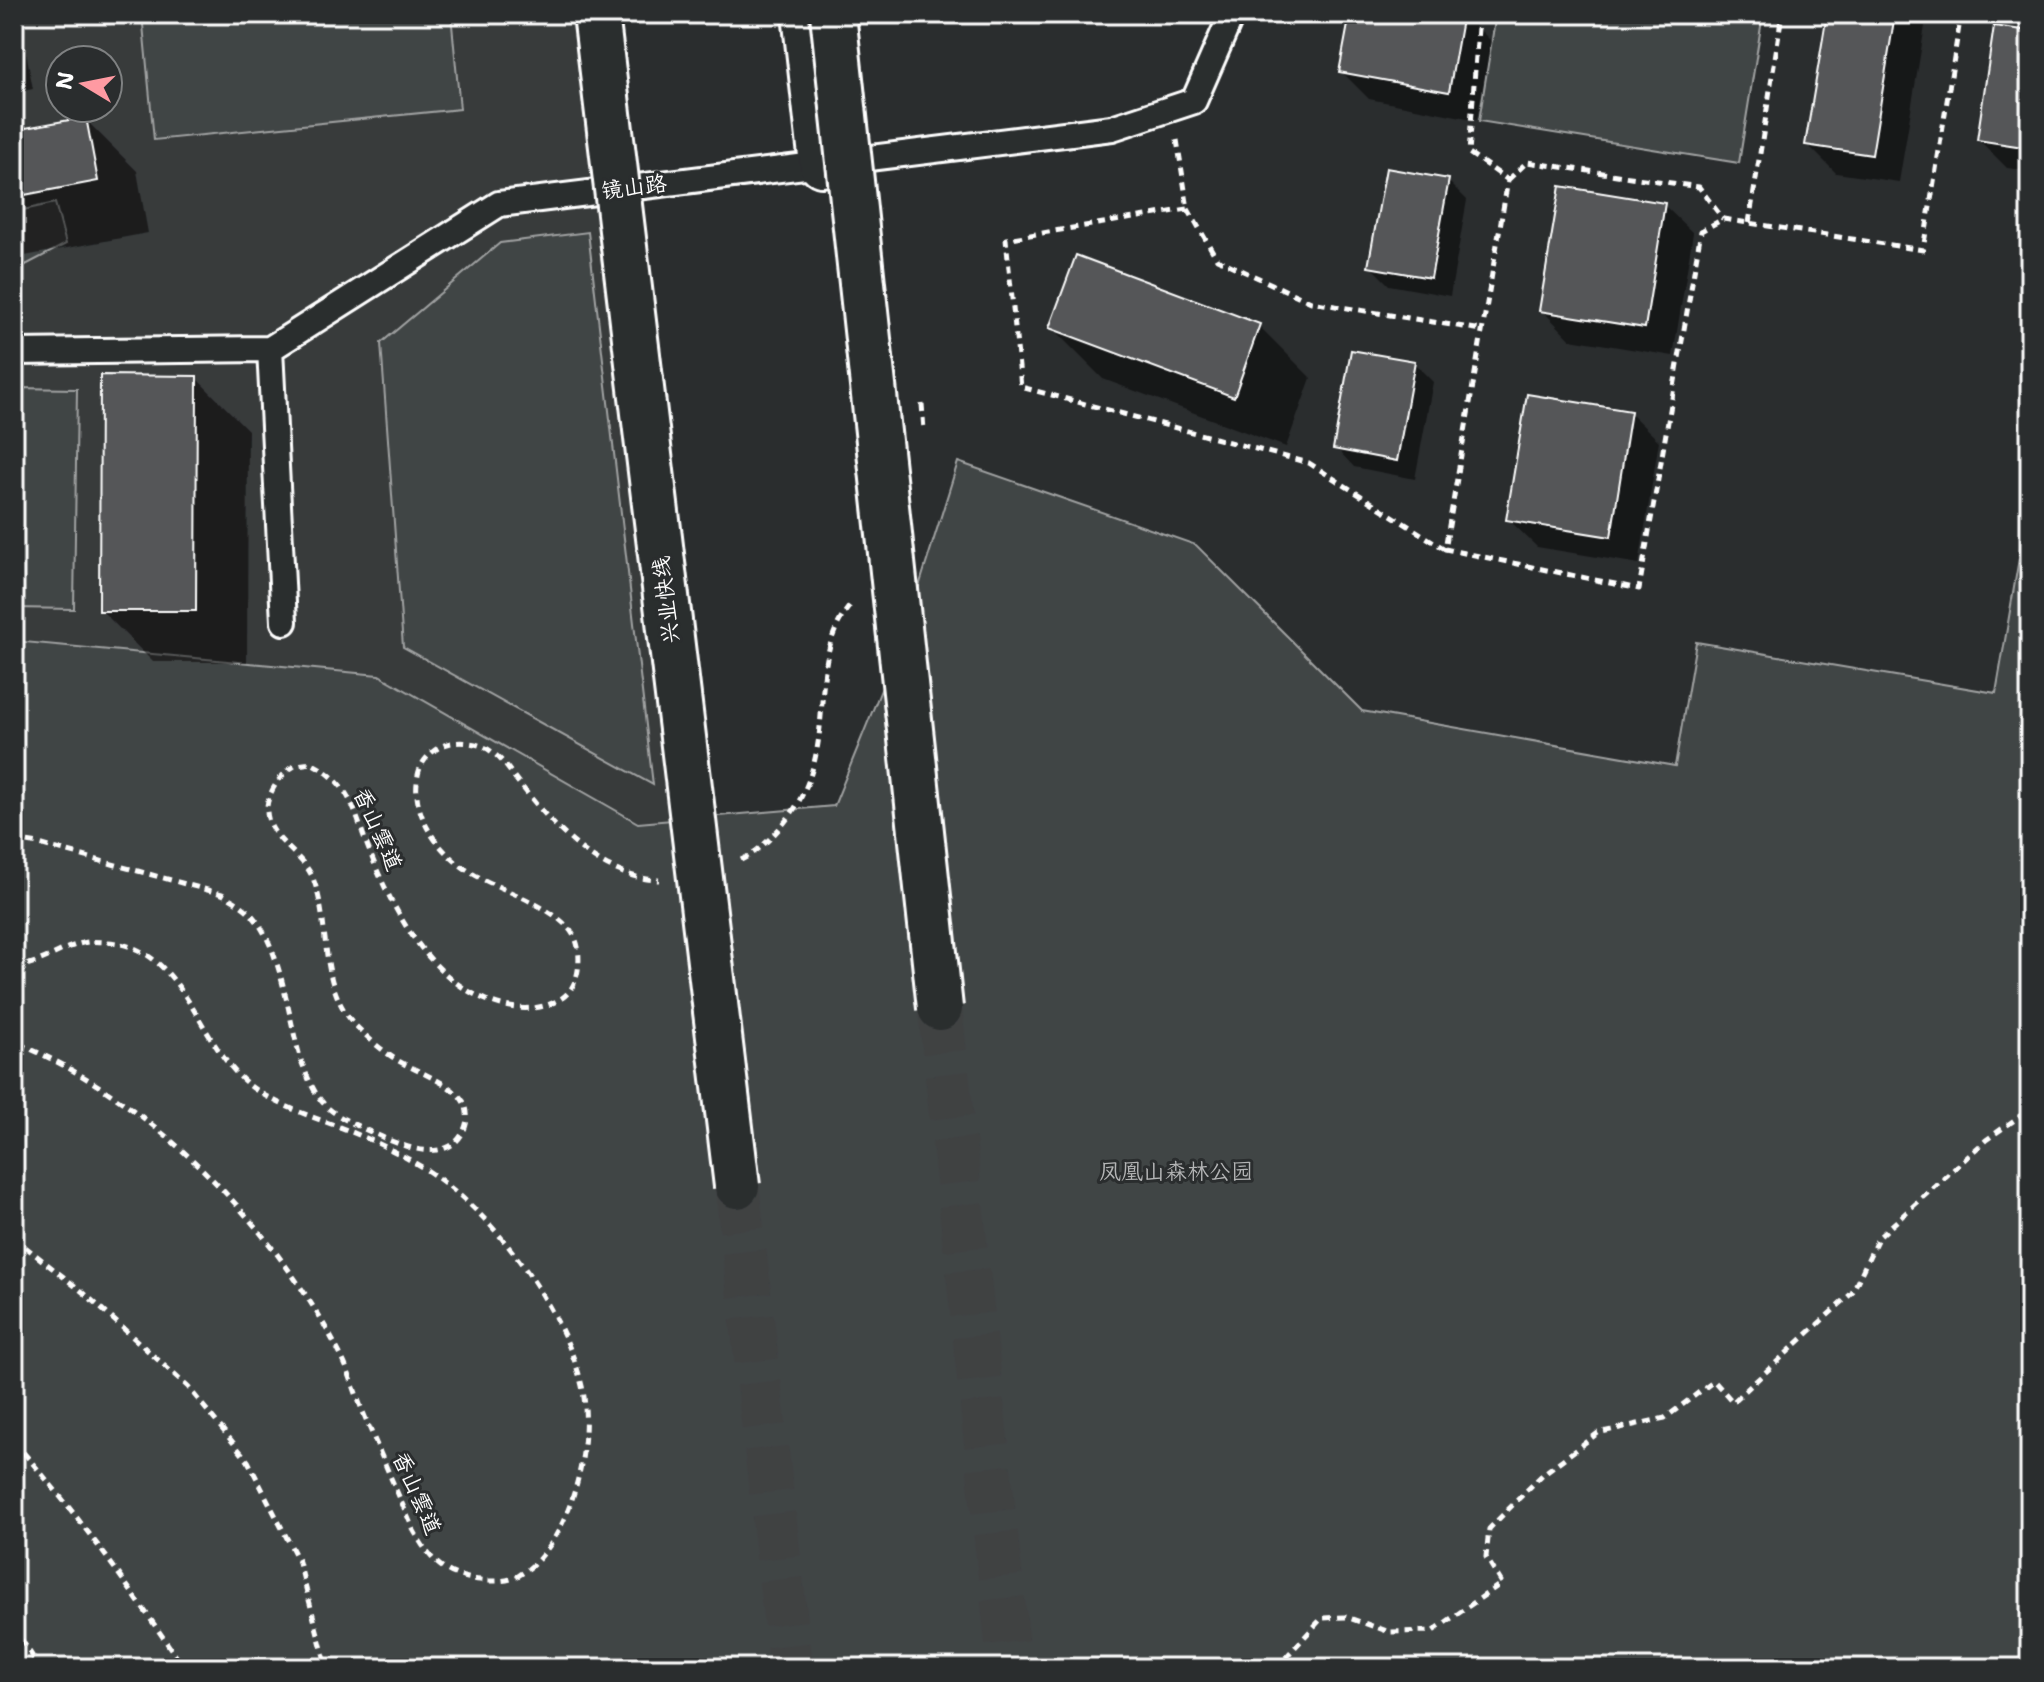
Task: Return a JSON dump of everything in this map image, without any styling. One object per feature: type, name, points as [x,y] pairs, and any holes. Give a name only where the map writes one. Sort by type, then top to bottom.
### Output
[{"type":"main road","name":"兴业快线","points":[[596,14],[737,1186]]},
{"type":"main road","points":[[805,14],[822,164]]},
{"type":"main road","points":[[833,14],[940,1008]]},
{"type":"lane","name":"镜山路","points":[[270,349],[499,204],[1112,128],[1194,101],[1232,14]]},
{"type":"lane","points":[[14,352],[270,349],[284,622]]},
{"type":"path","points":[[1479,14],[1469,153],[1508,180]]},
{"type":"path","points":[[1749,223],[1782,14]]},
{"type":"path","points":[[1188,209],[1006,239],[1021,387],[1309,463],[1445,549],[1639,589],[1701,231],[1723,219],[1923,250],[1961,14]]},
{"type":"path","points":[[1171,109],[1188,209],[1217,259],[1311,302],[1482,330]]},
{"type":"path","points":[[1445,549],[1508,180],[1527,162],[1699,187],[1723,219]]},
{"type":"path","name":"香山雲道","points":[[14,842],[39,844],[222,894],[245,908],[260,927],[271,949],[281,976],[298,1052],[309,1082],[324,1105],[339,1116],[394,1142],[432,1151],[450,1147],[464,1134],[467,1119],[465,1102],[451,1088],[371,1042],[349,1018],[334,989],[326,961],[320,902],[313,877],[271,827],[266,811],[277,783],[293,767],[311,763],[329,772],[340,783],[350,800],[370,853],[420,949],[445,977],[471,994],[496,1004],[521,1009],[545,1007],[565,997],[577,978],[580,959],[576,939],[561,920],[467,870],[430,835],[415,791],[420,766],[434,751],[450,743],[470,742],[491,751],[575,845],[618,872],[645,880]]},
{"type":"path","name":"香山雲道","points":[[14,967],[30,965],[88,942],[117,943],[139,949],[157,961],[178,984],[219,1054],[237,1076],[290,1110],[342,1128],[426,1168],[466,1201],[501,1237],[566,1338],[582,1384],[585,1429],[571,1505],[542,1556],[520,1576],[495,1582],[445,1571],[427,1555],[413,1529],[344,1362],[294,1277],[248,1220],[187,1154],[109,1092],[42,1053],[14,1042]]},
{"type":"path","points":[[1276,1668],[1322,1618],[1346,1617],[1390,1632],[1433,1631],[1502,1583],[1486,1557],[1489,1529],[1543,1474],[1598,1433],[1665,1418],[1714,1381],[1733,1402],[1852,1293],[1878,1238],[1986,1140],[2030,1109]]},
{"type":"path","points":[[14,1238],[84,1293],[188,1387],[248,1461],[299,1562],[327,1668]]},
{"type":"path","points":[[14,1442],[133,1593],[184,1668]]},
{"type":"path","points":[[14,1628],[40,1668]]},
{"type":"shaded area","points":[[14,14],[590,14],[692,818],[638,822],[379,674],[14,641]]},
{"type":"green space","points":[[142,14],[451,14],[460,109],[154,140]]},
{"type":"green space","points":[[1496,14],[1763,14],[1739,163],[1479,121]]},
{"type":"green space","points":[[55,203],[66,244],[14,271],[14,212]]},
{"type":"green space","points":[[588,232],[653,785],[403,647],[381,343],[500,243]]},
{"type":"green space","points":[[14,388],[77,389],[74,609],[14,608]]},
{"type":"green space","name":"凤凰山森林公园","points":[[958,462],[1196,545],[1362,711],[1675,766],[1696,642],[1996,693],[2030,494],[2030,1668],[14,1668],[14,641],[379,675],[638,823],[834,806],[906,628]]},
{"type":"building","points":[[1350,14],[1463,14],[1449,92],[1339,72]]},
{"type":"building","points":[[1827,14],[1895,14],[1872,155],[1805,145]]},
{"type":"building","points":[[1994,26],[2030,31],[2030,148],[1977,140]]},
{"type":"building","points":[[47,124],[87,124],[98,181],[14,197],[14,130]]},
{"type":"building","points":[[1386,168],[1449,179],[1431,278],[1368,267]]},
{"type":"building","points":[[1560,186],[1665,203],[1645,328],[1539,311]]},
{"type":"building","points":[[1076,255],[1260,324],[1234,397],[1049,328]]},
{"type":"building","points":[[1351,350],[1415,361],[1397,461],[1333,449]]},
{"type":"building","points":[[100,375],[197,376],[196,611],[99,611]]},
{"type":"building","points":[[1527,394],[1631,411],[1611,537],[1506,520]]},
{"type":"tunnel","points":[[940,1008],[1010,1668]]},
{"type":"tunnel","points":[[737,1186],[791,1668]]}]
